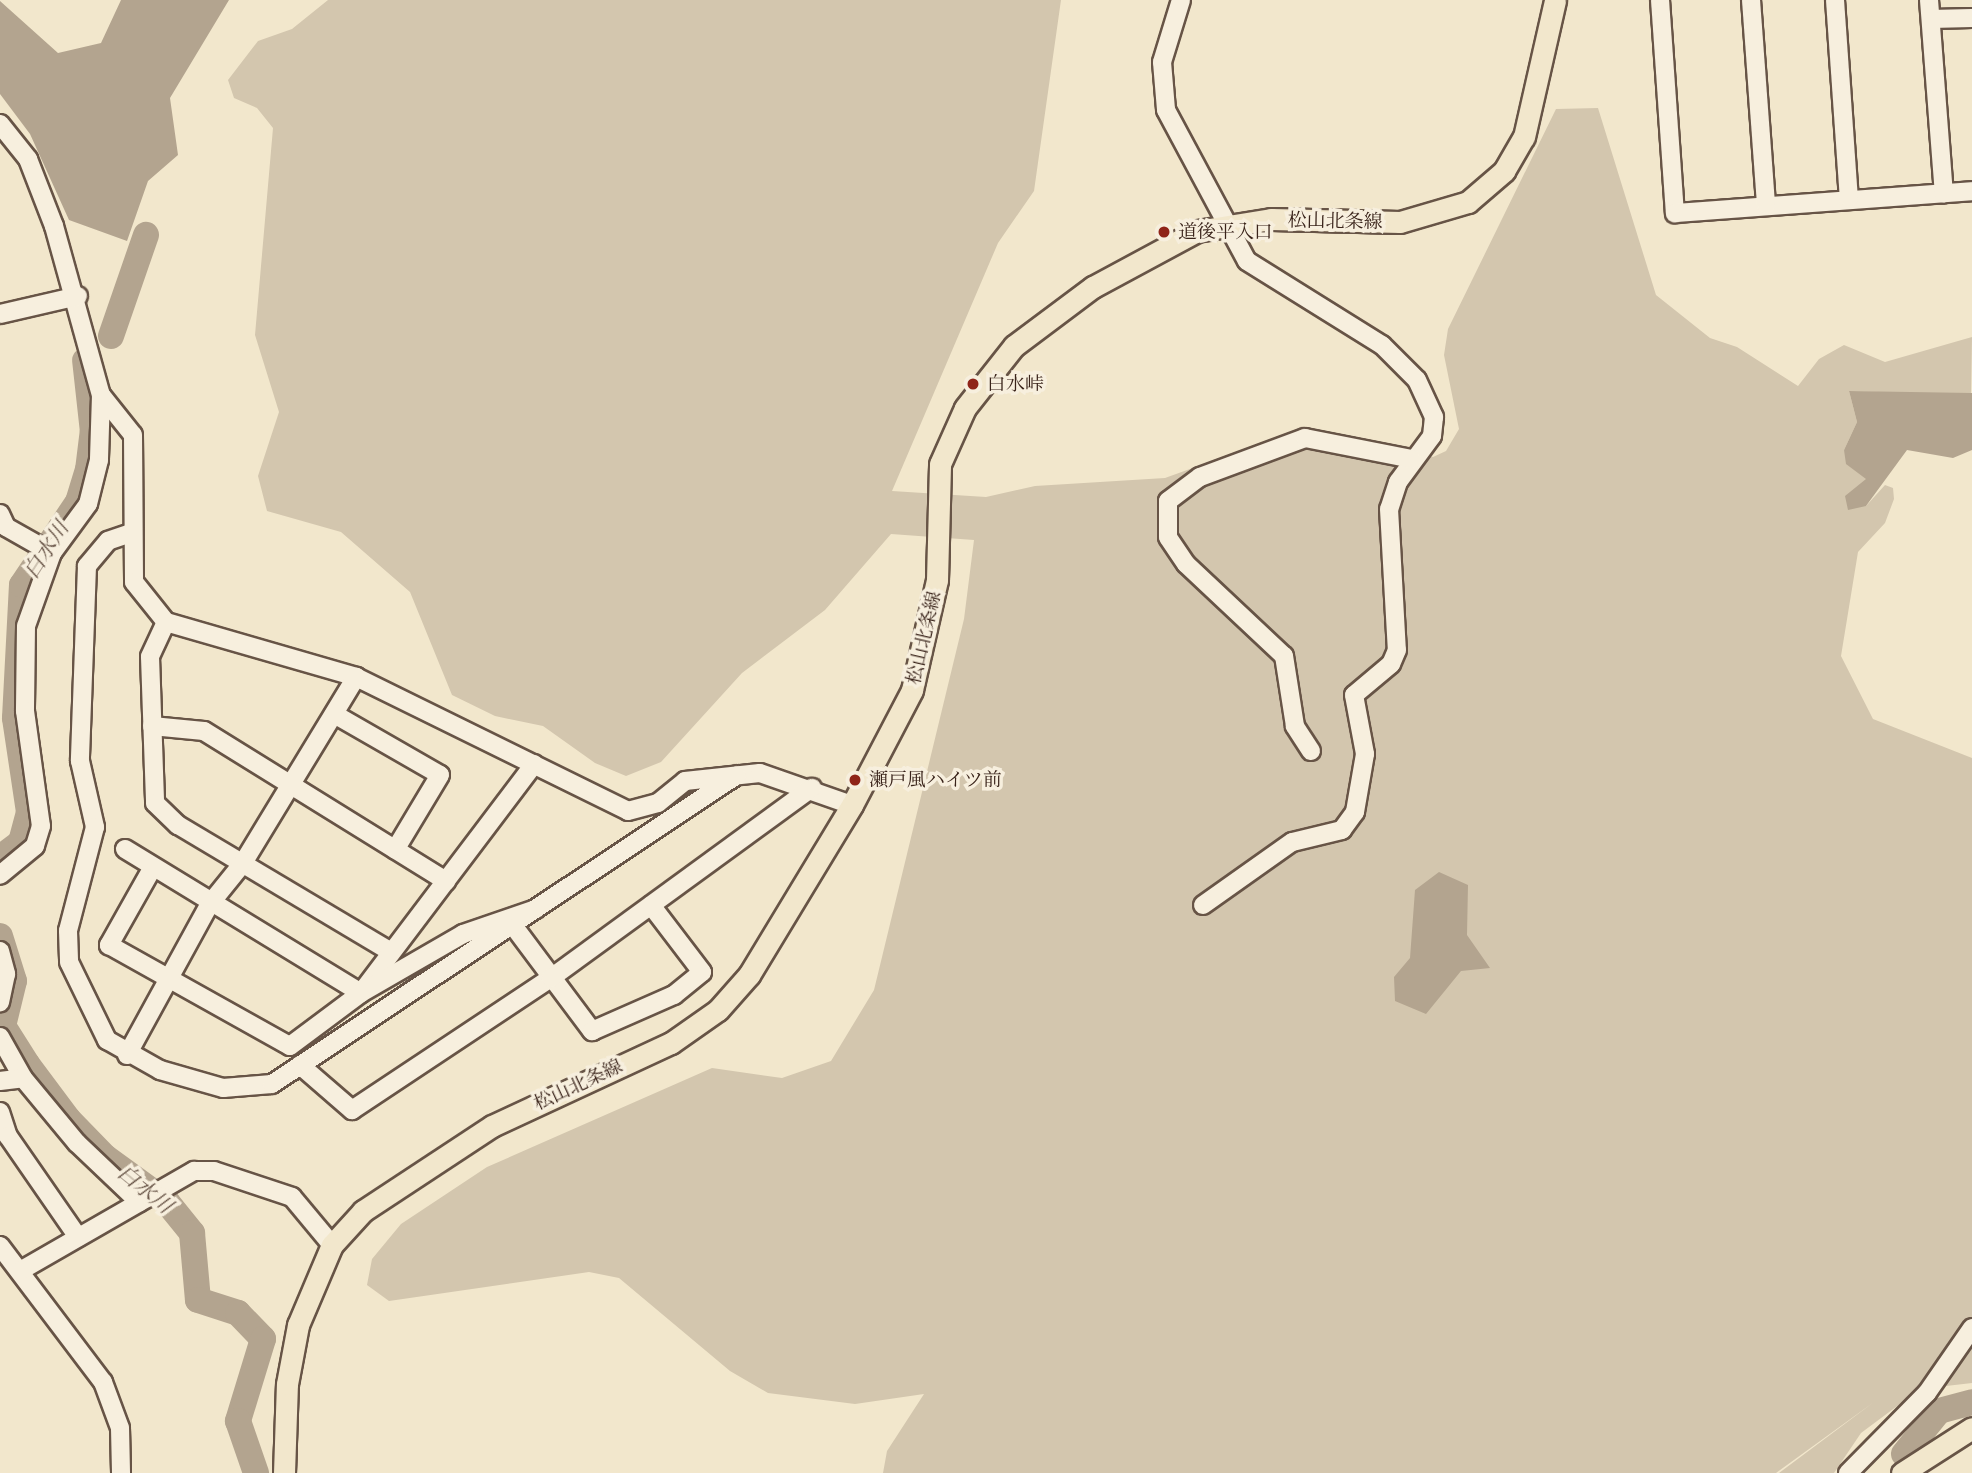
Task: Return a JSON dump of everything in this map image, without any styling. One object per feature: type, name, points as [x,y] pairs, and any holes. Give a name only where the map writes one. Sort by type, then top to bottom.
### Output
[{"type":"main road","name":"松山北条線","points":[[284,1473],[287,1384],[298,1325],[332,1245],[363,1211],[432,1160],[671,1042],[718,1010],[748,975],[852,805],[912,690],[937,580],[940,464],[965,408],[1014,346],[1052,314],[1140,258],[1225,223],[1400,222],[1468,202],[1504,171],[1524,137],[1555,0]]},
{"type":"main road","points":[[1902,1473],[1972,1428]]},
{"type":"street","points":[[1181,0],[1162,62],[1162,91],[1173,131],[1225,223],[1256,270],[1382,345],[1417,380],[1434,417],[1432,436],[1412,459],[1398,482],[1387,534],[1397,650],[1391,664],[1354,695],[1365,754],[1355,812],[1342,830],[1292,842],[1203,905]]},
{"type":"street","points":[[1660,0],[1675,213],[1766,204],[1972,191]]},
{"type":"street","points":[[1751,0],[1766,204]]},
{"type":"street","points":[[1835,0],[1849,198]]},
{"type":"street","points":[[1929,0],[1944,193]]},
{"type":"street","points":[[1931,19],[1972,18]]},
{"type":"street","points":[[0,124],[29,159],[78,296],[101,395],[99,460],[89,504],[52,553],[26,626],[25,711],[41,826],[34,846],[0,875]]},
{"type":"street","points":[[0,314],[78,296]]},
{"type":"street","points":[[101,395],[133,435],[136,483],[128,534],[134,582],[166,622],[356,677],[628,811],[658,803],[685,781],[737,775],[782,776],[852,805]]},
{"type":"street","points":[[1311,751],[1295,726],[1284,656],[1186,564],[1168,537],[1168,501],[1200,477],[1305,438],[1412,459]]},
{"type":"street","points":[[0,514],[6,527],[52,553]]},
{"type":"street","points":[[128,534],[108,541],[87,566],[80,761],[95,827],[68,931],[69,962],[91,1017],[127,1055],[223,1088],[257,1089],[300,1065],[547,907],[737,775]]},
{"type":"street","points":[[166,622],[150,657],[155,803],[178,825],[391,952]]},
{"type":"street","points":[[127,1055],[166,979],[209,905],[243,863],[356,677]]},
{"type":"street","points":[[334,714],[440,775],[395,850]]},
{"type":"street","points":[[152,726],[204,731],[446,881]]},
{"type":"street","points":[[361,993],[534,764]]},
{"type":"street","points":[[300,1065],[352,1110],[551,978],[812,788]]},
{"type":"street","points":[[125,849],[209,905],[361,993]]},
{"type":"street","points":[[153,867],[109,945],[290,1046],[361,993],[463,933],[547,907]]},
{"type":"street","points":[[514,928],[592,1031],[674,995],[702,972],[651,905]]},
{"type":"street","points":[[0,951],[6,974],[0,1002]]},
{"type":"street","points":[[0,1037],[23,1078],[77,1143],[139,1202]]},
{"type":"street","points":[[0,1081],[23,1078]]},
{"type":"street","points":[[0,1112],[8,1136],[78,1237]]},
{"type":"street","points":[[20,1271],[194,1171],[214,1171],[292,1197],[332,1245]]},
{"type":"street","points":[[0,1246],[103,1382],[120,1428],[121,1473]]},
{"type":"street","points":[[1848,1473],[1927,1394],[1972,1328]]},
{"type":"shaded area","points":[[121,0],[229,0],[170,98],[178,155],[148,181],[127,241],[69,220],[30,134],[0,94],[0,1],[58,53],[101,43]]},
{"type":"shaded area","points":[[328,0],[1061,0],[1034,191],[998,243],[892,491],[986,497],[1035,486],[1165,478],[1303,428],[1433,457],[1446,451],[1459,429],[1444,355],[1448,329],[1556,109],[1598,108],[1656,295],[1710,338],[1737,347],[1798,386],[1819,359],[1844,345],[1885,362],[1972,337],[1971,395],[1849,391],[1857,422],[1844,450],[1866,478],[1866,506],[1885,485],[1893,488],[1894,499],[1885,523],[1858,552],[1841,656],[1873,719],[1972,758],[1972,1383],[1920,1389],[1861,1433],[1834,1473],[1779,1473],[1874,1402],[1776,1473],[883,1473],[887,1451],[924,1394],[855,1404],[768,1393],[730,1371],[619,1278],[589,1272],[389,1301],[367,1285],[372,1259],[401,1224],[487,1167],[712,1068],[782,1078],[831,1061],[874,990],[964,619],[974,540],[891,534],[825,610],[742,673],[661,762],[626,776],[595,763],[543,726],[495,716],[452,695],[410,592],[341,532],[267,511],[258,476],[279,412],[255,335],[273,128],[257,108],[234,98],[228,80],[258,41],[292,29]]},
{"type":"shaded area","points":[[1849,391],[1972,393],[1972,450],[1953,458],[1907,450],[1866,506],[1848,510],[1845,496],[1866,479],[1846,464],[1844,450],[1857,422]]},
{"type":"shaded area","points":[[1439,872],[1468,885],[1467,935],[1490,968],[1461,971],[1426,1014],[1395,1001],[1394,977],[1410,958],[1415,890]]},
{"type":"waterway","name":"白水川","points":[[111,336],[146,235]]},
{"type":"waterway","name":"白水川","points":[[0,858],[21,842],[29,812],[15,718],[22,585],[78,502],[88,470],[93,432],[85,360]]},
{"type":"waterway","name":"白水川","points":[[0,936],[14,981],[3,1026],[27,1064],[68,1119],[105,1157],[167,1202],[192,1233],[198,1300],[238,1313],[263,1339],[238,1421],[256,1473]]},
{"type":"waterway","points":[[1904,1454],[1939,1411],[1972,1402]]},
{"type":"place","name":"道後平入口","points":[[1164,232]]},
{"type":"place","name":"白水峠","points":[[973,384]]},
{"type":"place","name":"瀬戸風ハイツ前","points":[[855,780]]}]
